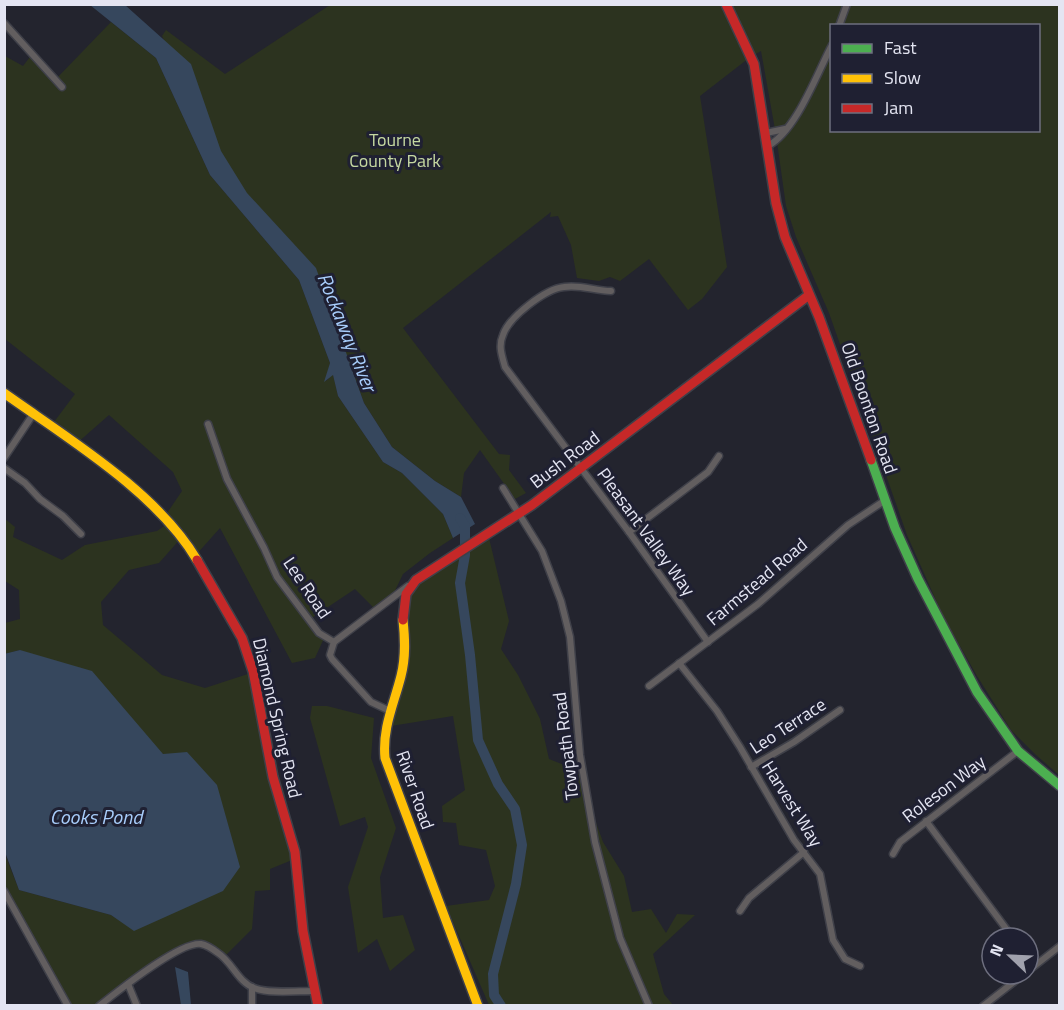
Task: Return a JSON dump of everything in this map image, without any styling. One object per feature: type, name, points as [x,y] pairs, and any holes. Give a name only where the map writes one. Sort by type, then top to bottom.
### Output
[{"type":"street","name":"Old Boonton Road","points":[[726,4],[754,64],[780,222],[823,328],[884,501],[918,579],[977,692],[1018,751],[1059,786]]},
{"type":"street","points":[[840,24],[847,4]]},
{"type":"street","points":[[4,23],[62,87]]},
{"type":"street","points":[[768,146],[774,142],[800,109],[830,47]]},
{"type":"street","points":[[766,133],[786,128]]},
{"type":"street","name":"Pleasant Valley Way","points":[[611,291],[575,286],[552,290],[514,317],[502,336],[500,348],[505,367],[708,642]]},
{"type":"street","name":"Bush Road","points":[[334,642],[415,580],[458,550],[519,513],[581,469],[809,295]]},
{"type":"street","name":"Diamond Spring Road","points":[[4,393],[113,471],[134,488],[178,532],[242,638],[253,671],[273,777],[295,852],[303,931],[318,1005]]},
{"type":"street","points":[[4,459],[34,413]]},
{"type":"street","name":"Lee Road","points":[[208,424],[227,479],[277,577],[319,633],[334,642],[330,655],[332,659],[371,702],[390,711]]},
{"type":"street","points":[[629,532],[708,472],[718,456]]},
{"type":"street","points":[[4,468],[25,483],[81,534]]},
{"type":"street","name":"Towpath Road","points":[[504,488],[550,568],[568,626],[580,754],[595,842],[620,938],[649,1005]]},
{"type":"street","name":"Farmstead Road","points":[[649,686],[772,592],[848,525],[884,501]]},
{"type":"street","name":"River Road","points":[[415,580],[407,592],[404,604],[405,662],[384,732],[383,749],[387,770],[478,1005]]},
{"type":"street","name":"Harvest Way","points":[[679,663],[717,711],[794,840],[820,874],[833,940],[845,959],[860,966]]},
{"type":"street","name":"Leo Terrace","points":[[751,767],[794,742],[840,710]]},
{"type":"street","name":"Roleson Way","points":[[892,854],[900,842],[1018,751]]},
{"type":"street","points":[[926,821],[1004,926]]},
{"type":"street","points":[[740,911],[749,898],[804,852]]},
{"type":"street","points":[[4,891],[68,1005]]},
{"type":"street","points":[[99,1005],[146,970],[182,949],[201,944],[221,954],[242,979],[252,987],[261,990],[314,991]]},
{"type":"street","points":[[1040,961],[1059,946]]},
{"type":"street","points":[[128,984],[137,1005]]},
{"type":"street","points":[[983,1005],[1008,986]]},
{"type":"street","points":[[252,987],[252,1005]]},
{"type":"green space","name":"Tourne County Park","points":[[330,5],[1059,5],[1059,775],[1011,730],[943,616],[907,535],[829,313],[796,237],[786,206],[761,51],[700,96],[727,267],[702,299],[688,310],[649,259],[620,281],[610,277],[599,281],[577,278],[571,245],[558,216],[550,217],[551,212],[403,328],[499,454],[510,455],[509,470],[526,493],[515,499],[480,450],[464,473],[461,497],[435,481],[392,447],[364,403],[352,370],[318,302],[239,195],[162,36],[166,30],[225,74]]},
{"type":"green space","points":[[111,22],[156,58],[210,175],[299,280],[330,363],[326,381],[333,374],[338,396],[383,462],[402,473],[443,514],[453,538],[403,574],[391,599],[376,610],[355,589],[310,619],[325,636],[315,658],[292,663],[220,528],[195,556],[182,537],[159,563],[129,570],[101,602],[103,625],[162,675],[205,688],[254,672],[297,858],[270,869],[270,890],[255,891],[252,929],[224,957],[210,946],[182,947],[102,1005],[71,1005],[5,888],[4,852],[19,890],[111,915],[134,930],[163,754],[20,650],[5,654],[5,623],[20,619],[19,590],[5,581],[5,519],[15,527],[13,537],[62,560],[85,545],[157,531],[170,522],[165,516],[182,491],[173,472],[109,415],[76,444],[51,426],[75,394],[5,339],[5,56],[23,66],[33,53],[56,79]]},
{"type":"green space","points":[[489,538],[509,621],[501,649],[518,675],[540,719],[549,759],[577,770],[603,842],[624,876],[632,912],[651,909],[666,933],[677,914],[695,915],[653,954],[664,994],[673,1005],[489,1005],[446,906],[489,900],[495,886],[486,850],[459,845],[456,823],[443,822],[442,806],[465,790],[453,716],[391,726],[401,691],[410,595],[417,585],[435,569]]},
{"type":"green space","points":[[312,706],[327,706],[374,718],[371,758],[396,828],[380,877],[383,918],[403,915],[415,950],[390,971],[377,939],[358,953],[348,887],[368,827],[365,817],[340,826],[310,718]]},
{"type":"water","points":[[90,5],[125,5],[191,64],[221,151],[247,193],[316,268],[364,403],[392,447],[435,481],[461,497],[475,524],[453,538],[443,514],[402,473],[383,462],[338,396],[333,375],[324,382],[330,363],[299,280],[210,175],[156,58]]},
{"type":"water","name":"Cooks Pond","points":[[20,650],[92,671],[163,754],[187,752],[217,785],[240,867],[223,891],[134,931],[111,915],[19,890],[5,852],[4,654]]},
{"type":"water","points":[[175,967],[188,972],[191,1005],[181,1005]]},
{"type":"waterway","name":"Rockaway River","points":[[460,518],[465,526],[465,555],[460,583],[478,740],[498,784],[515,809],[522,845],[516,884],[493,974],[494,995],[501,1006]]},
{"type":"traffic: fast","points":[[871,460],[895,528],[918,579],[977,692],[1018,751],[1060,786]]},
{"type":"traffic: slow","points":[[4,393],[135,489],[180,535],[197,560]]},
{"type":"traffic: slow","points":[[403,620],[404,662],[385,736],[385,758],[478,1006]]},
{"type":"traffic: jam","points":[[726,4],[754,64],[776,203],[785,237],[819,317],[871,460]]},
{"type":"traffic: jam","points":[[403,620],[406,594],[416,580],[532,505],[809,295]]},
{"type":"traffic: jam","points":[[197,560],[242,638],[253,671],[273,777],[295,852],[303,931],[318,1006]]}]
